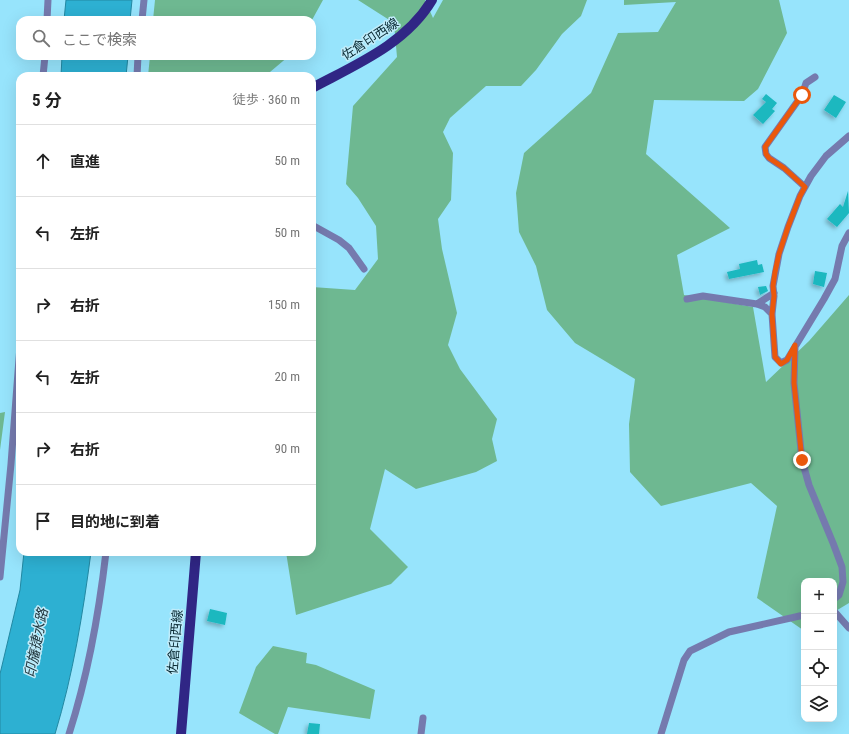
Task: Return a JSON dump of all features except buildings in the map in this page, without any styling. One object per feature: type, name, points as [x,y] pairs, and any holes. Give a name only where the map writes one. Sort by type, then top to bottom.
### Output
[{"type":"main road","name":"佐倉印西線","points":[[316,86],[366,59],[390,44],[411,27],[432,0]]},
{"type":"main road","name":"佐倉印西線","points":[[181,734],[196,556]]},
{"type":"street","points":[[47,16],[48,0]]},
{"type":"street","points":[[142,16],[144,0]]},
{"type":"street","points":[[43,72],[45,60]]},
{"type":"street","points":[[137,72],[138,60]]},
{"type":"street","points":[[805,187],[784,168],[769,158],[766,154],[765,147],[802,95],[806,83],[815,77]]},
{"type":"street","points":[[849,136],[826,156],[805,187],[790,221],[779,254],[773,286],[774,293],[772,314],[775,357],[781,364],[787,360],[824,300],[835,278],[842,246],[849,233]]},
{"type":"street","points":[[316,226],[339,240],[349,248],[364,269]]},
{"type":"street","points":[[757,304],[774,293]]},
{"type":"street","points":[[686,299],[703,296],[757,304],[765,307],[772,314]]},
{"type":"street","points":[[795,345],[794,383],[802,460],[809,485],[842,567],[843,582],[837,596]]},
{"type":"street","points":[[0,576],[12,464],[16,405]]},
{"type":"street","points":[[69,734],[76,712],[95,631],[105,556]]},
{"type":"street","points":[[837,614],[849,628]]},
{"type":"street","points":[[661,734],[684,660],[690,651],[729,632],[801,616]]},
{"type":"street","points":[[421,734],[423,718]]},
{"type":"green space","points":[[155,0],[323,0],[314,16],[153,16]]},
{"type":"green space","points":[[358,0],[425,0],[433,18],[443,0],[587,0],[581,16],[562,34],[536,70],[521,86],[486,86],[450,118],[443,132],[453,153],[451,200],[438,219],[442,249],[457,313],[448,345],[460,369],[497,419],[492,439],[497,461],[476,472],[416,489],[385,469],[370,529],[408,567],[391,584],[296,615],[287,556],[316,556],[316,287],[355,290],[378,259],[376,226],[358,198],[346,184],[353,106],[397,57],[394,23]]},
{"type":"green space","points":[[624,0],[779,0],[787,33],[758,89],[744,101],[654,100],[646,154],[730,228],[677,255],[684,295],[753,307],[766,382],[809,341],[849,295],[849,603],[837,610],[837,578],[801,578],[801,629],[757,598],[777,506],[751,483],[661,506],[630,472],[629,424],[635,379],[575,343],[547,310],[536,266],[519,232],[516,193],[524,153],[591,93],[618,33],[658,32],[676,2],[624,5]]},
{"type":"green space","points":[[150,60],[284,60],[270,72],[148,72]]},
{"type":"green space","points":[[5,412],[0,450],[0,413]]},
{"type":"green space","points":[[273,646],[307,653],[306,663],[316,665],[375,690],[370,719],[288,707],[278,734],[275,734],[239,713],[256,667]]},
{"type":"water","points":[[66,0],[132,0],[130,16],[64,16]]},
{"type":"water","points":[[62,60],[128,60],[126,72],[61,72]]},
{"type":"water","name":"印旛捷水路","points":[[24,556],[90,556],[77,644],[55,734],[0,734],[0,674],[20,590]]},
{"type":"route","points":[[802,95],[765,147],[766,154],[769,158],[784,168],[805,187],[800,196],[779,254],[773,286],[774,296],[772,314],[775,357],[781,364],[787,360],[795,345],[794,383],[802,460]]}]
